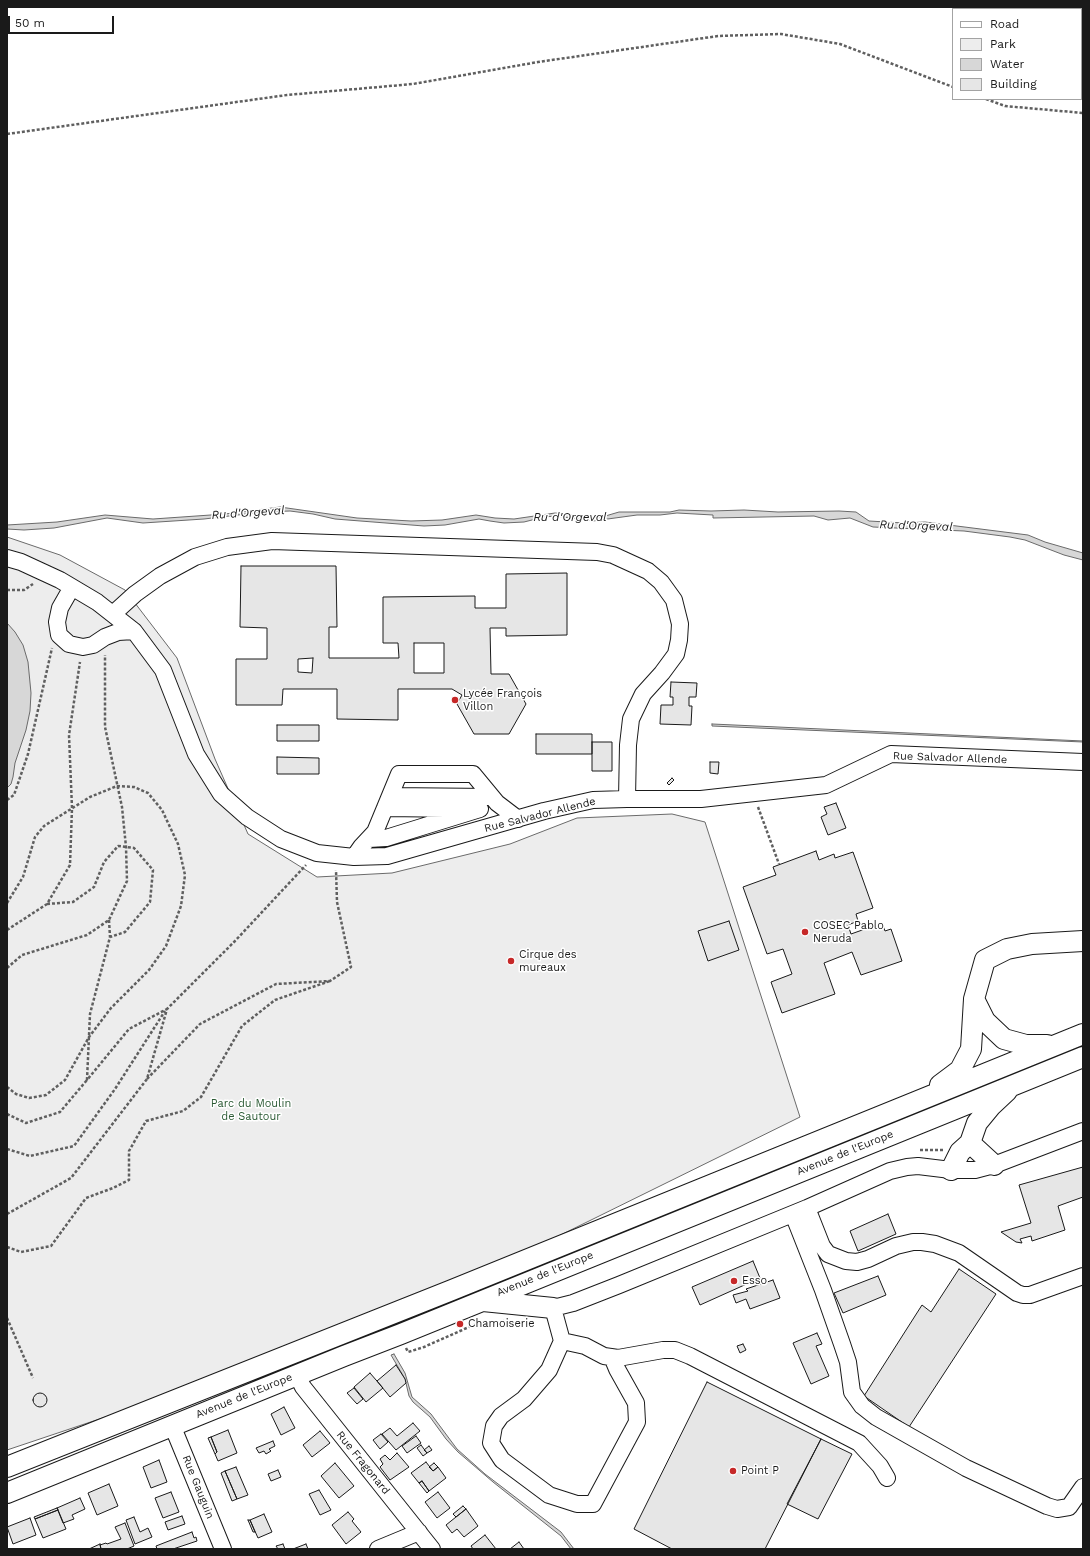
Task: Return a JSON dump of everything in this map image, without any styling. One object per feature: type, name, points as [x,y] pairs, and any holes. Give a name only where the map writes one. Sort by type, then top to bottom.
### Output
[{"type":"main road","points":[[929,1096],[942,1083],[960,1070],[971,1049],[974,1000],[985,960],[1007,949],[1032,944],[1083,941]]},
{"type":"main road","points":[[974,1000],[985,1021],[1004,1039],[1026,1045],[1057,1044]]},
{"type":"main road","name":"Avenue de l'Europe","points":[[7,1467],[452,1290],[1083,1034]]},
{"type":"main road","name":"Avenue de l'Europe","points":[[7,1494],[172,1425],[1083,1057]]},
{"type":"main road","points":[[951,1170],[960,1152],[970,1142],[978,1123],[991,1106],[1014,1084]]},
{"type":"main road","points":[[970,1142],[994,1165]]},
{"type":"main road","points":[[481,1300],[553,1308]]},
{"type":"street","points":[[113,614],[135,594],[160,576],[195,557],[227,546],[272,541],[597,552],[613,555],[648,571],[661,582],[674,600],[680,624],[676,654],[662,673],[643,694],[631,719],[628,745],[627,799]]},
{"type":"street","name":"Rue Salvador Allende","points":[[7,558],[21,562],[72,587],[97,602],[134,631],[163,670],[196,754],[221,794],[247,817],[281,839],[317,853],[354,857],[387,856],[518,819],[593,800],[701,799],[826,785],[892,754],[1083,762]]},
{"type":"street","points":[[72,587],[60,608],[58,622],[59,635],[69,644],[83,647],[93,645],[105,637],[118,632],[134,631]]},
{"type":"street","points":[[369,839],[386,838],[480,809],[490,796]]},
{"type":"street","points":[[390,797],[490,796],[518,819]]},
{"type":"street","points":[[390,797],[480,809]]},
{"type":"street","points":[[354,857],[361,846],[375,832],[390,797]]},
{"type":"street","points":[[612,1357],[636,1403],[637,1422],[593,1504],[577,1504],[549,1495],[502,1460],[491,1443],[494,1426],[501,1416],[524,1399],[549,1370],[562,1341],[553,1308],[573,1303],[800,1211],[890,1171],[918,1166],[951,1170],[975,1170],[994,1165],[1083,1131]]},
{"type":"street","points":[[800,1211],[828,1254],[846,1261],[857,1262],[868,1259],[896,1246],[913,1242],[922,1242],[935,1244],[959,1253],[1017,1293],[1023,1295],[1030,1295],[1083,1276]]},
{"type":"street","points":[[800,1211],[823,1290],[848,1362],[852,1392],[862,1406],[876,1417],[966,1468],[1047,1506],[1057,1509],[1069,1507],[1083,1488]]},
{"type":"street","points":[[562,1341],[586,1346],[604,1356],[618,1358],[663,1350],[675,1350],[690,1356],[859,1443],[880,1466],[887,1478]]},
{"type":"street","name":"Rue Fragonard","points":[[297,1375],[303,1387],[432,1549]]},
{"type":"street","name":"Rue Gauguin","points":[[172,1425],[223,1549]]},
{"type":"street","points":[[378,1549],[419,1532]]},
{"type":"path","points":[[7,134],[287,95],[413,84],[538,62],[718,36],[781,34],[840,44],[952,87]]},
{"type":"path","points":[[989,100],[1005,106],[1083,113]]},
{"type":"path","points":[[7,590],[24,590],[36,581],[38,570]]},
{"type":"path","points":[[7,800],[14,795],[28,754],[58,622]]},
{"type":"path","points":[[87,1080],[90,1014],[110,937],[109,920],[127,881],[126,847],[122,807],[104,727],[105,637]]},
{"type":"path","points":[[7,930],[47,904],[70,865],[72,808],[69,735],[83,647]]},
{"type":"path","points":[[7,903],[23,877],[35,837],[44,826],[90,797],[117,786],[134,787],[148,793],[162,810],[178,844],[185,875],[181,906],[166,946],[149,970],[111,1008],[89,1037],[65,1080],[46,1095],[29,1098],[16,1094],[7,1087]]},
{"type":"path","points":[[757,793],[758,807],[779,864]]},
{"type":"path","points":[[47,904],[73,902],[94,887],[104,862],[118,846],[134,848],[153,870],[150,902],[125,932],[110,937]]},
{"type":"path","points":[[7,1149],[30,1156],[74,1146],[115,1089],[167,1009],[235,941],[317,853]]},
{"type":"path","points":[[7,1247],[20,1252],[51,1246],[86,1198],[114,1188],[129,1180],[129,1151],[146,1121],[184,1111],[201,1097],[242,1026],[275,1000],[330,981],[350,966],[337,902],[335,856]]},
{"type":"path","points":[[7,968],[22,955],[87,935],[109,920]]},
{"type":"path","points":[[7,1214],[71,1178],[147,1079],[200,1024],[276,984],[330,981]]},
{"type":"path","points":[[147,1079],[167,1009]]},
{"type":"path","points":[[7,1114],[26,1123],[60,1112],[129,1029],[167,1009]]},
{"type":"path","points":[[7,1318],[33,1378]]},
{"type":"green space","name":"Parc du Moulin de Sautour","points":[[7,537],[60,555],[125,590],[177,658],[215,759],[248,834],[317,877],[392,873],[510,844],[577,818],[672,814],[705,822],[800,1117],[374,1327],[7,1450]]},
{"type":"water","name":"Ru d'Orgeval","points":[[280,507],[357,518],[411,521],[442,520],[476,515],[514,519],[555,513],[602,517],[619,512],[670,512],[679,510],[856,512],[869,521],[904,523],[925,522],[1028,535],[1045,542],[1083,553],[1083,560],[1064,555],[1025,540],[1010,537],[964,531],[873,527],[850,518],[828,520],[814,516],[713,518],[713,515],[677,513],[637,515],[593,521],[556,516],[544,517],[524,522],[504,523],[479,519],[445,525],[424,526],[335,519],[290,511],[263,512],[204,519],[143,523],[107,518],[54,528],[24,530],[7,529],[7,525],[57,522],[105,515],[153,519],[225,514]]},
{"type":"water","points":[[7,623],[23,645],[28,662],[31,693],[30,711],[26,730],[15,763],[11,784],[7,788]]},
{"type":"water","points":[[712,724],[1083,741],[1083,742],[712,726]]},
{"type":"water","points":[[394,1354],[405,1373],[412,1397],[431,1414],[457,1449],[485,1474],[561,1532],[574,1549],[571,1549],[561,1536],[458,1452],[446,1439],[430,1417],[413,1402],[409,1396],[405,1379],[391,1355]]},
{"type":"building","name":"Lycée François Villon","points":[[241,566],[336,566],[337,627],[329,627],[329,658],[399,658],[398,643],[383,643],[383,597],[475,596],[475,608],[506,608],[506,574],[567,573],[567,635],[506,636],[506,628],[490,628],[491,674],[509,674],[526,704],[509,734],[474,734],[457,704],[462,695],[452,689],[398,689],[398,720],[337,719],[337,689],[283,689],[282,705],[236,705],[236,659],[267,659],[267,628],[240,627]],"holes":[[[414,643],[444,643],[444,673],[414,673]],[[313,658],[312,673],[298,672],[298,659]]]},
{"type":"building","points":[[671,682],[697,683],[696,697],[689,697],[689,706],[692,706],[691,725],[660,724],[661,705],[673,705],[673,697],[670,697]]},
{"type":"building","points":[[277,725],[319,725],[319,741],[277,741]]},
{"type":"building","points":[[536,734],[592,734],[592,754],[536,754]]},
{"type":"building","points":[[592,742],[612,742],[612,771],[592,771]]},
{"type":"building","points":[[277,757],[319,758],[319,774],[277,774]]},
{"type":"building","points":[[710,762],[719,762],[718,774],[710,773]]},
{"type":"building","points":[[672,778],[674,780],[669,785],[667,783]]},
{"type":"building","points":[[836,803],[846,828],[828,835],[821,817],[827,814],[824,807]]},
{"type":"building","name":"COSEC Pablo Neruda","points":[[816,851],[819,860],[834,854],[835,858],[853,852],[873,908],[856,914],[858,921],[848,925],[851,934],[882,923],[885,931],[891,929],[902,961],[861,975],[852,952],[824,963],[835,994],[782,1013],[771,982],[792,974],[783,949],[767,954],[743,887],[776,875],[773,867]]},
{"type":"building","points":[[729,921],[739,950],[708,961],[698,931]]},
{"type":"building","points":[[1083,1167],[1083,1197],[1058,1206],[1065,1230],[1032,1241],[1031,1236],[1020,1239],[1022,1243],[1016,1242],[1001,1232],[1031,1223],[1019,1185]]},
{"type":"building","points":[[888,1214],[896,1234],[858,1251],[850,1231]]},
{"type":"building","points":[[753,1261],[760,1278],[700,1305],[692,1287]]},
{"type":"building","points":[[959,1269],[996,1294],[909,1427],[864,1396],[922,1305],[931,1312]]},
{"type":"building","points":[[878,1276],[886,1295],[843,1313],[834,1293]]},
{"type":"building","points":[[773,1280],[780,1298],[750,1309],[746,1299],[736,1303],[733,1295],[748,1291],[746,1289]]},
{"type":"building","points":[[817,1333],[822,1344],[816,1346],[829,1376],[811,1384],[793,1343]]},
{"type":"building","points":[[743,1344],[746,1350],[740,1353],[737,1346]]},
{"type":"building","points":[[396,1365],[406,1383],[390,1397],[377,1381]]},
{"type":"building","points":[[370,1373],[383,1388],[366,1402],[354,1387]]},
{"type":"building","name":"Point P","points":[[707,1382],[821,1439],[765,1549],[672,1549],[634,1529]]},
{"type":"building","points":[[354,1388],[363,1399],[357,1404],[347,1393]]},
{"type":"building","points":[[37,1393],[43,1393],[47,1397],[47,1403],[43,1407],[37,1407],[33,1403],[33,1397]]},
{"type":"building","points":[[284,1407],[295,1428],[281,1435],[271,1414]]},
{"type":"building","points":[[413,1423],[420,1431],[396,1450],[382,1434],[390,1428],[397,1436]]},
{"type":"building","points":[[228,1430],[237,1453],[218,1461],[215,1454],[217,1452],[211,1437]]},
{"type":"building","points":[[320,1431],[330,1443],[312,1457],[303,1445]]},
{"type":"building","points":[[381,1434],[388,1442],[380,1449],[373,1440]]},
{"type":"building","points":[[416,1436],[421,1443],[407,1453],[402,1446]]},
{"type":"building","points":[[211,1437],[217,1452],[215,1454],[208,1438]]},
{"type":"building","points":[[821,1439],[852,1454],[818,1519],[787,1504]]},
{"type":"building","points":[[273,1441],[275,1446],[269,1449],[271,1451],[266,1454],[264,1451],[259,1453],[256,1448]]},
{"type":"building","points":[[421,1445],[427,1453],[423,1456],[417,1448]]},
{"type":"building","points":[[429,1446],[432,1450],[427,1453],[424,1450]]},
{"type":"building","points":[[397,1453],[409,1467],[390,1480],[380,1467],[383,1464],[380,1459],[385,1455],[390,1460]]},
{"type":"building","points":[[159,1460],[167,1482],[151,1488],[143,1467]]},
{"type":"building","points":[[426,1462],[433,1471],[438,1467],[446,1478],[429,1491],[422,1481],[419,1483],[411,1473]]},
{"type":"building","points":[[335,1463],[354,1486],[339,1498],[321,1476]]},
{"type":"building","points":[[434,1463],[438,1467],[433,1471],[429,1467]]},
{"type":"building","points":[[236,1467],[248,1495],[237,1499],[225,1471]]},
{"type":"building","points":[[278,1470],[281,1477],[271,1481],[268,1474]]},
{"type":"building","points":[[225,1471],[237,1499],[232,1501],[221,1473]]},
{"type":"building","points":[[422,1481],[429,1491],[427,1493],[419,1483]]},
{"type":"building","points":[[109,1484],[118,1506],[97,1515],[88,1493]]},
{"type":"building","points":[[319,1490],[331,1510],[320,1515],[309,1494]]},
{"type":"building","points":[[171,1492],[179,1512],[163,1518],[155,1498]]},
{"type":"building","points":[[438,1492],[450,1508],[437,1518],[425,1502]]},
{"type":"building","points":[[80,1498],[85,1509],[72,1515],[74,1519],[63,1523],[57,1508]]},
{"type":"building","points":[[463,1506],[466,1509],[456,1517],[453,1514]]},
{"type":"building","points":[[57,1508],[58,1510],[35,1519],[34,1517]]},
{"type":"building","points":[[466,1509],[478,1526],[464,1537],[457,1529],[452,1533],[446,1525]]},
{"type":"building","points":[[58,1510],[66,1529],[43,1538],[35,1519]]},
{"type":"building","points":[[348,1512],[354,1519],[352,1521],[361,1532],[346,1544],[332,1525]]},
{"type":"building","points":[[264,1514],[272,1532],[258,1538],[250,1520]]},
{"type":"building","points":[[182,1516],[185,1524],[168,1530],[165,1522]]},
{"type":"building","points":[[134,1517],[140,1532],[148,1528],[152,1537],[135,1544],[126,1520]]},
{"type":"building","points":[[30,1518],[36,1535],[13,1544],[7,1527]]},
{"type":"building","points":[[248,1520],[250,1520],[255,1532],[253,1532]]},
{"type":"building","points":[[125,1523],[134,1546],[127,1549],[101,1549],[100,1545],[121,1539],[115,1527]]},
{"type":"building","points":[[192,1532],[197,1541],[173,1549],[157,1549],[156,1546]]},
{"type":"building","points":[[485,1535],[496,1549],[473,1549],[471,1546]]},
{"type":"building","points":[[519,1542],[524,1549],[510,1549]]},
{"type":"building","points":[[100,1544],[101,1549],[89,1549]]},
{"type":"building","points":[[283,1544],[285,1549],[278,1549],[276,1546]]},
{"type":"building","points":[[306,1544],[308,1549],[293,1549]]},
{"type":"place","name":"Lycée François Villon","points":[[455,700]]},
{"type":"place","name":"COSEC Pablo Neruda","points":[[805,932]]},
{"type":"place","name":"Cirque des mureaux","points":[[511,961]]},
{"type":"place","name":"Esso","points":[[734,1281]]},
{"type":"place","name":"Chamoiserie","points":[[460,1324]]},
{"type":"place","name":"Point P","points":[[733,1471]]}]
